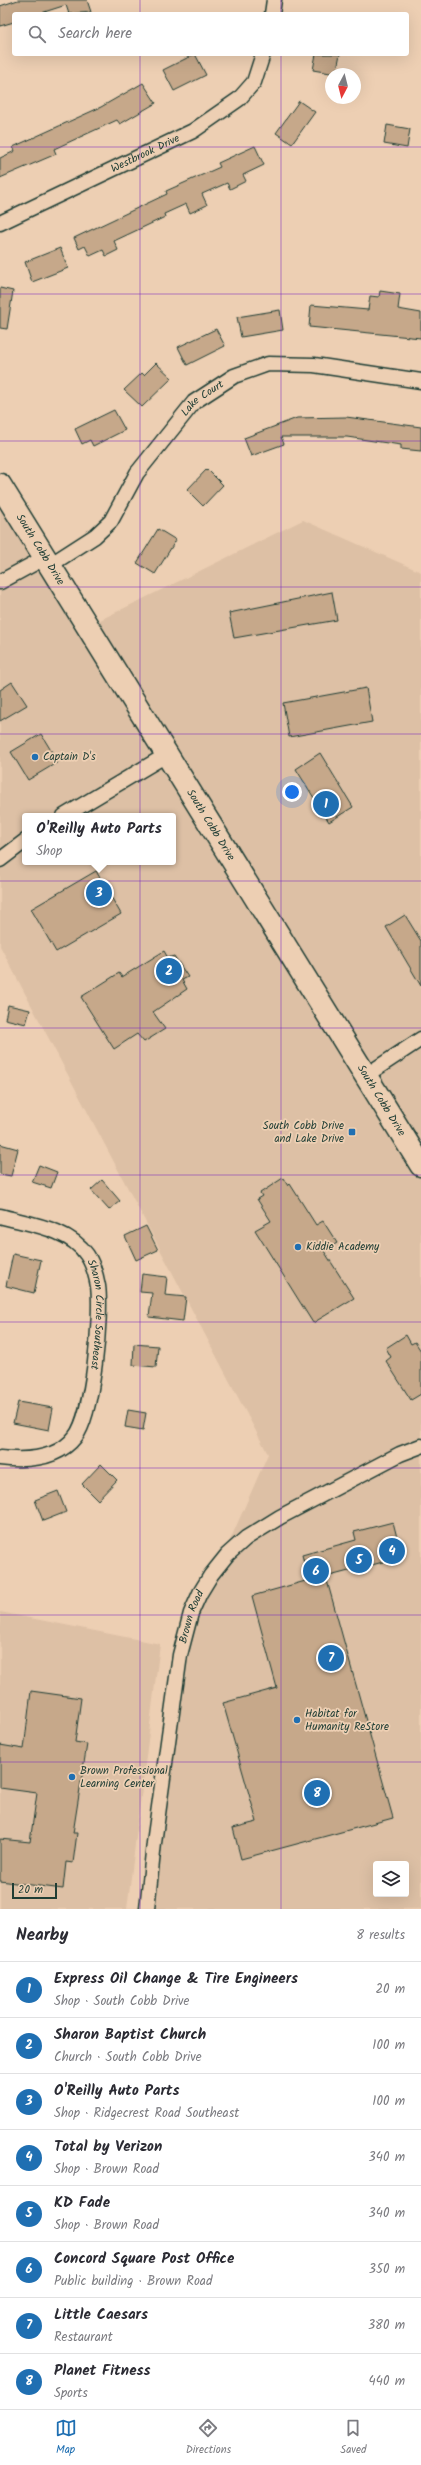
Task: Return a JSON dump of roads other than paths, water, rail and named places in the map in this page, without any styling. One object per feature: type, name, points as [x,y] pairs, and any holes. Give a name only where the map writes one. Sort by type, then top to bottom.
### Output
[{"type":"main road","name":"South Cobb Drive","points":[[0,484],[421,1165]]},
{"type":"street","points":[[272,12],[274,0]]},
{"type":"street","name":"Westbrook Drive","points":[[0,223],[193,131],[239,99],[254,82],[262,56]]},
{"type":"street","name":"Lake Court","points":[[0,582],[48,561],[95,536],[110,521],[137,473],[194,402],[234,376],[268,364],[314,365],[421,381]]},
{"type":"street","points":[[69,813],[168,754]]},
{"type":"street","points":[[0,860],[22,842]]},
{"type":"street","points":[[365,1076],[421,1039]]},
{"type":"street","name":"Sharon Circle Southeast","points":[[0,1216],[60,1233],[76,1243],[86,1254],[95,1271],[99,1300],[90,1398],[86,1415],[75,1437],[59,1450],[48,1455],[16,1460],[0,1458]]},
{"type":"street","name":"Brown Road","points":[[147,1909],[155,1835],[180,1655],[192,1613],[211,1575],[227,1555],[246,1538],[280,1517],[400,1454],[421,1446]]},
{"type":"place","name":"Captain D's","points":[[35,757]]},
{"type":"place","name":"Express Oil Change & Tire Engineers","points":[[326,804]]},
{"type":"place","name":"O'Reilly Auto Parts","points":[[99,893]]},
{"type":"place","name":"Sharon Baptist Church","points":[[169,971]]},
{"type":"place","name":"South Cobb Drive and Lake Drive","points":[[352,1132]]},
{"type":"place","name":"Kiddie Academy","points":[[298,1247]]},
{"type":"place","name":"Total by Verizon","points":[[392,1551]]},
{"type":"place","name":"KD Fade","points":[[359,1560]]},
{"type":"place","name":"Concord Square Post Office","points":[[316,1571]]},
{"type":"place","name":"Little Caesars","points":[[331,1658]]},
{"type":"place","name":"Habitat for Humanity ReStore","points":[[297,1720]]},
{"type":"place","name":"Brown Professional Learning Center","points":[[72,1777]]},
{"type":"place","name":"Planet Fitness","points":[[317,1793]]}]
